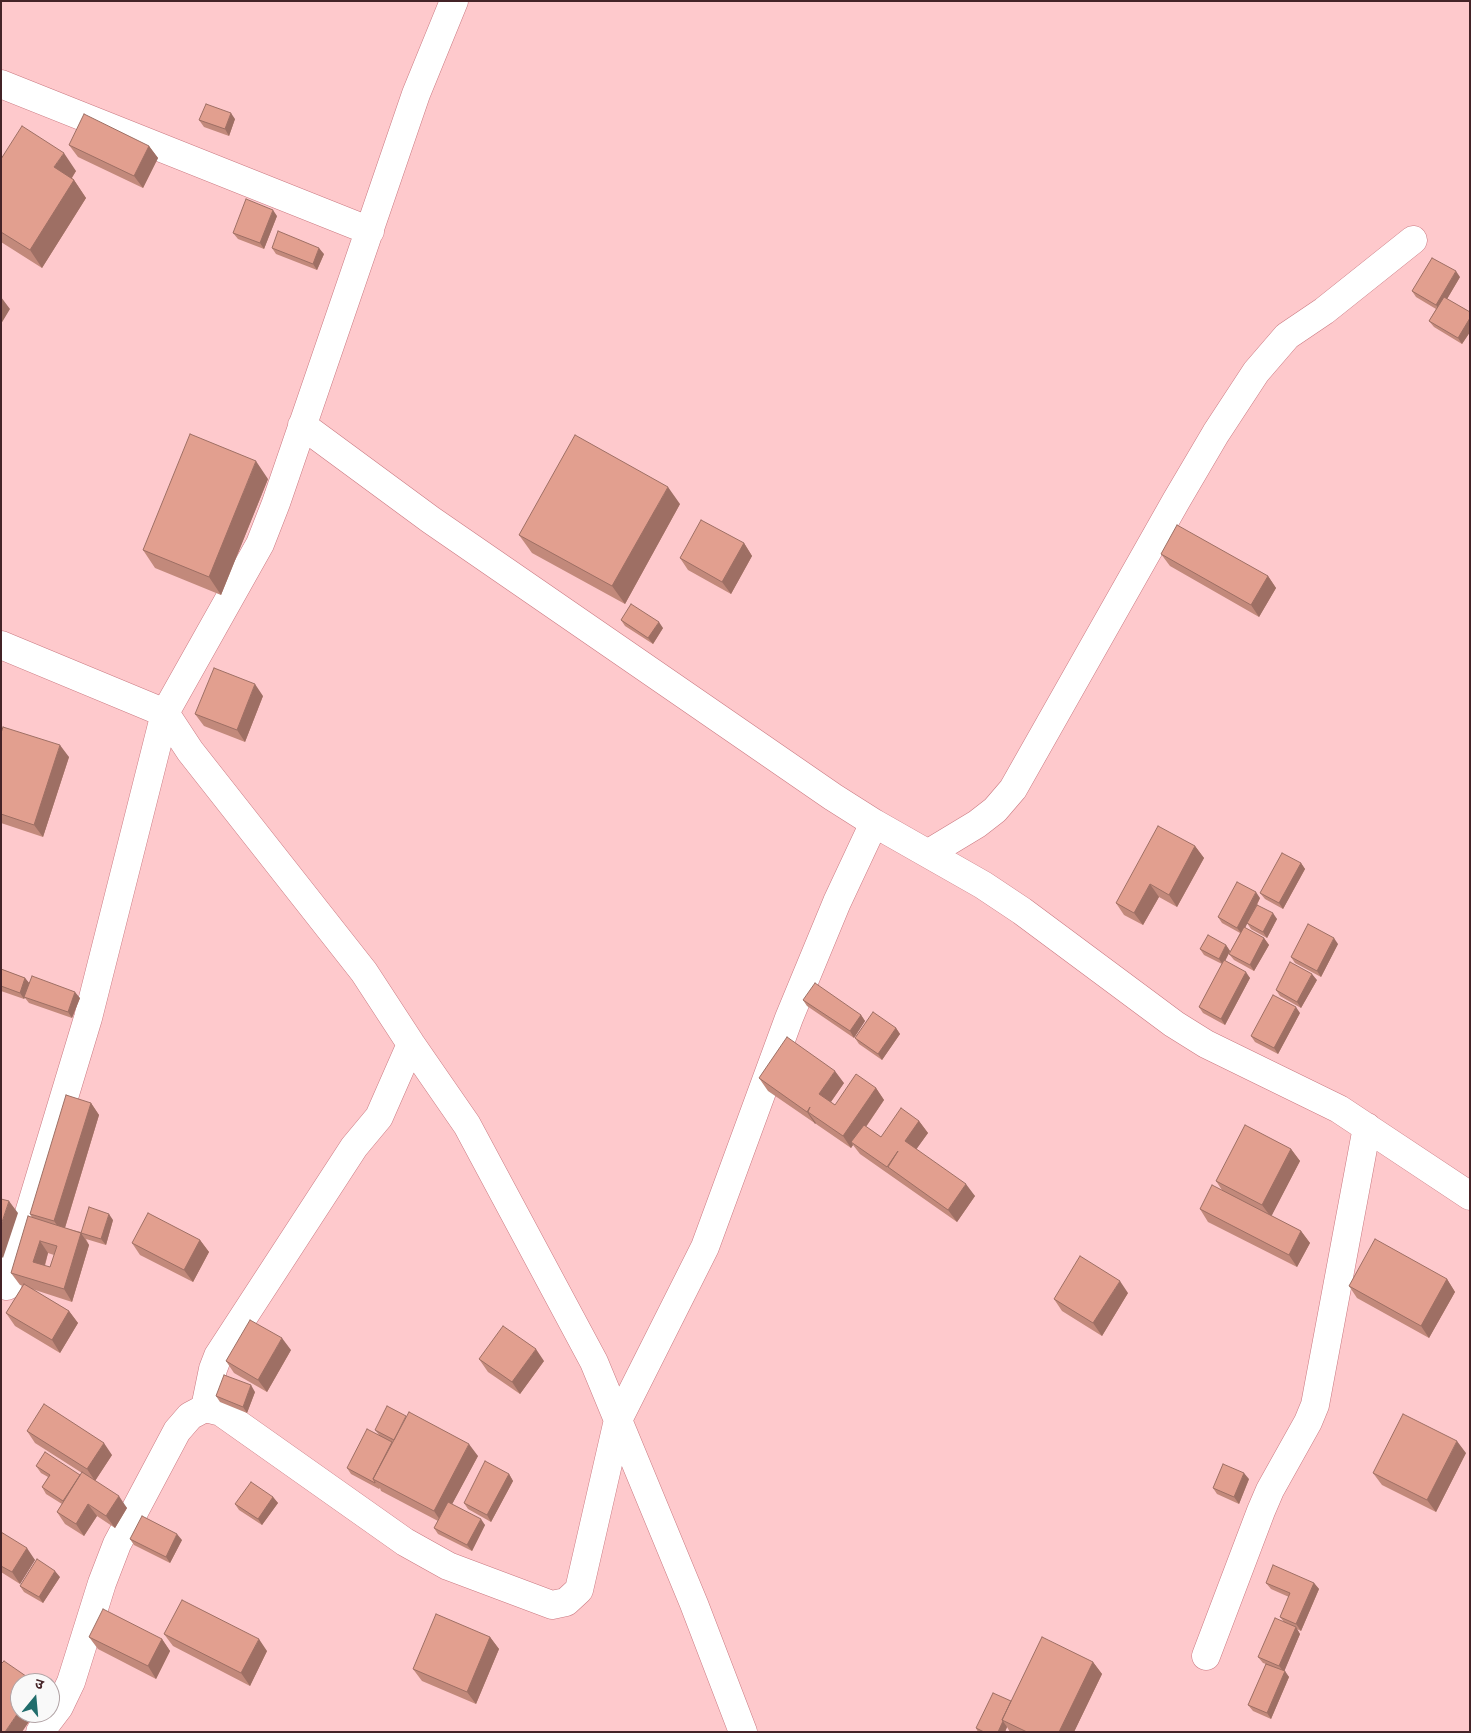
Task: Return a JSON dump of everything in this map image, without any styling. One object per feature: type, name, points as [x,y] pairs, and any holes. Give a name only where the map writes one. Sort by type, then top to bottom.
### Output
[{"type":"street","points":[[7,1286],[88,1018],[165,712],[260,544],[416,94],[454,1]]},
{"type":"street","points":[[1,84],[370,231]]},
{"type":"street","points":[[929,853],[995,810],[1013,789],[1176,501],[1216,433],[1256,372],[1287,336],[1324,311],[1413,240]]},
{"type":"street","points":[[302,426],[431,520],[874,823],[984,885],[1174,1024],[1206,1044],[1339,1109],[1470,1196]]},
{"type":"street","points":[[1,645],[165,712],[190,751],[364,972],[467,1125],[594,1362],[694,1604],[744,1732]]},
{"type":"street","points":[[40,1732],[59,1707],[71,1682],[116,1544],[177,1431],[190,1416],[205,1408],[222,1412],[413,1547],[448,1566],[552,1605],[566,1602],[579,1590],[618,1420],[705,1247],[789,1018],[837,902],[874,823]]},
{"type":"street","points":[[205,1408],[213,1369],[218,1356],[354,1148],[379,1116],[411,1044]]},
{"type":"street","points":[[1206,1656],[1270,1490],[1308,1422],[1315,1405],[1366,1127]]},
{"type":"building","points":[[206,104],[231,113],[225,129],[199,120]]},
{"type":"building","points":[[84,114],[149,146],[134,176],[69,145]]},
{"type":"building","points":[[22,126],[64,153],[54,167],[74,180],[30,250],[1,232],[1,159]]},
{"type":"building","points":[[246,199],[273,210],[260,243],[233,233]]},
{"type":"building","points":[[278,231],[319,248],[313,264],[272,248]]},
{"type":"building","points":[[1432,258],[1456,271],[1436,305],[1412,291]]},
{"type":"building","points":[[1444,297],[1470,312],[1470,318],[1458,338],[1429,321]]},
{"type":"building","points":[[190,434],[256,461],[209,577],[143,550]]},
{"type":"building","points":[[575,435],[668,487],[612,586],[519,535]]},
{"type":"building","points":[[701,520],[744,543],[722,582],[680,558]]},
{"type":"building","points":[[1177,525],[1268,576],[1251,605],[1161,554]]},
{"type":"building","points":[[631,604],[659,622],[648,638],[621,620]]},
{"type":"building","points":[[214,668],[255,684],[237,730],[195,714]]},
{"type":"building","points":[[3,727],[60,745],[34,825],[1,814],[1,733]]},
{"type":"building","points":[[1158,826],[1195,846],[1169,895],[1150,884],[1134,913],[1116,903]]},
{"type":"building","points":[[1282,853],[1301,863],[1279,903],[1260,893]]},
{"type":"building","points":[[1237,882],[1256,892],[1237,928],[1218,917]]},
{"type":"building","points":[[1257,905],[1273,913],[1263,932],[1247,923]]},
{"type":"building","points":[[1308,924],[1334,938],[1317,971],[1291,957]]},
{"type":"building","points":[[1244,927],[1264,938],[1250,965],[1229,954]]},
{"type":"building","points":[[1208,935],[1226,945],[1219,959],[1200,949]]},
{"type":"building","points":[[1224,960],[1246,972],[1221,1019],[1199,1007]]},
{"type":"building","points":[[1290,962],[1312,974],[1297,1002],[1276,990]]},
{"type":"building","points":[[1,969],[25,978],[20,993],[1,986]]},
{"type":"building","points":[[32,976],[75,992],[68,1012],[24,997]]},
{"type":"building","points":[[815,983],[861,1015],[850,1031],[803,1000]]},
{"type":"building","points":[[1273,995],[1296,1007],[1274,1048],[1251,1036]]},
{"type":"building","points":[[873,1012],[896,1028],[878,1054],[855,1038]]},
{"type":"building","points":[[787,1037],[835,1071],[819,1094],[835,1105],[856,1074],[876,1088],[843,1136],[808,1112],[810,1107],[807,1112],[759,1078]]},
{"type":"building","points":[[66,1095],[91,1103],[54,1221],[30,1214]]},
{"type":"building","points":[[901,1108],[919,1121],[905,1141],[966,1184],[948,1210],[888,1167],[898,1151],[887,1167],[851,1142],[864,1125],[881,1137]]},
{"type":"building","points":[[1245,1125],[1291,1149],[1262,1205],[1216,1181]]},
{"type":"building","points":[[1212,1185],[1301,1231],[1289,1255],[1200,1209]]},
{"type":"building","points":[[1,1199],[9,1201],[1,1225]]},
{"type":"building","points":[[89,1207],[109,1214],[101,1239],[81,1233]]},
{"type":"building","points":[[148,1213],[200,1240],[184,1270],[132,1243]]},
{"type":"building","points":[[28,1216],[81,1233],[64,1289],[11,1273]],"holes":[[[40,1241],[57,1246],[50,1267],[33,1262]]]},
{"type":"building","points":[[1375,1239],[1447,1279],[1421,1326],[1349,1286]]},
{"type":"building","points":[[1080,1256],[1120,1281],[1093,1323],[1054,1299]]},
{"type":"building","points":[[24,1284],[69,1311],[52,1340],[6,1313]]},
{"type":"building","points":[[250,1320],[282,1338],[258,1380],[226,1361]]},
{"type":"building","points":[[503,1326],[536,1349],[512,1382],[479,1359]]},
{"type":"building","points":[[224,1375],[251,1385],[243,1407],[216,1396]]},
{"type":"building","points":[[44,1404],[104,1443],[87,1469],[27,1431]]},
{"type":"building","points":[[387,1406],[406,1416],[394,1440],[375,1430]]},
{"type":"building","points":[[409,1412],[469,1444],[434,1511],[373,1479]]},
{"type":"building","points":[[1403,1414],[1457,1441],[1427,1500],[1373,1473]]},
{"type":"building","points":[[367,1429],[392,1442],[373,1479],[375,1483],[347,1468]]},
{"type":"building","points":[[45,1452],[80,1475],[63,1501],[42,1487],[50,1475],[36,1466]]},
{"type":"building","points":[[485,1461],[509,1474],[487,1515],[464,1503]]},
{"type":"building","points":[[1223,1464],[1244,1473],[1234,1497],[1213,1488]]},
{"type":"building","points":[[82,1472],[119,1496],[106,1516],[88,1504],[76,1524],[57,1512]]},
{"type":"building","points":[[251,1482],[273,1497],[258,1519],[235,1504]]},
{"type":"building","points":[[448,1502],[481,1519],[467,1545],[434,1528]]},
{"type":"building","points":[[142,1516],[177,1534],[166,1557],[130,1539]]},
{"type":"building","points":[[1,1532],[27,1548],[12,1572],[1,1566]]},
{"type":"building","points":[[37,1559],[55,1571],[39,1597],[20,1586]]},
{"type":"building","points":[[1273,1565],[1314,1583],[1296,1624],[1280,1617],[1290,1593],[1266,1583]]},
{"type":"building","points":[[182,1600],[259,1639],[241,1673],[164,1634]]},
{"type":"building","points":[[103,1609],[162,1639],[148,1666],[89,1637]]},
{"type":"building","points":[[436,1614],[490,1637],[467,1692],[413,1669]]},
{"type":"building","points":[[1275,1618],[1296,1627],[1279,1666],[1258,1657]]},
{"type":"building","points":[[1042,1637],[1093,1662],[1059,1732],[1027,1732],[1002,1720]]},
{"type":"building","points":[[4,1661],[21,1673],[10,1673],[11,1723],[5,1732],[1,1732],[1,1664]]},
{"type":"building","points":[[1266,1664],[1285,1671],[1267,1713],[1248,1705]]},
{"type":"building","points":[[993,1693],[1011,1701],[998,1732],[984,1732],[976,1728]]}]
